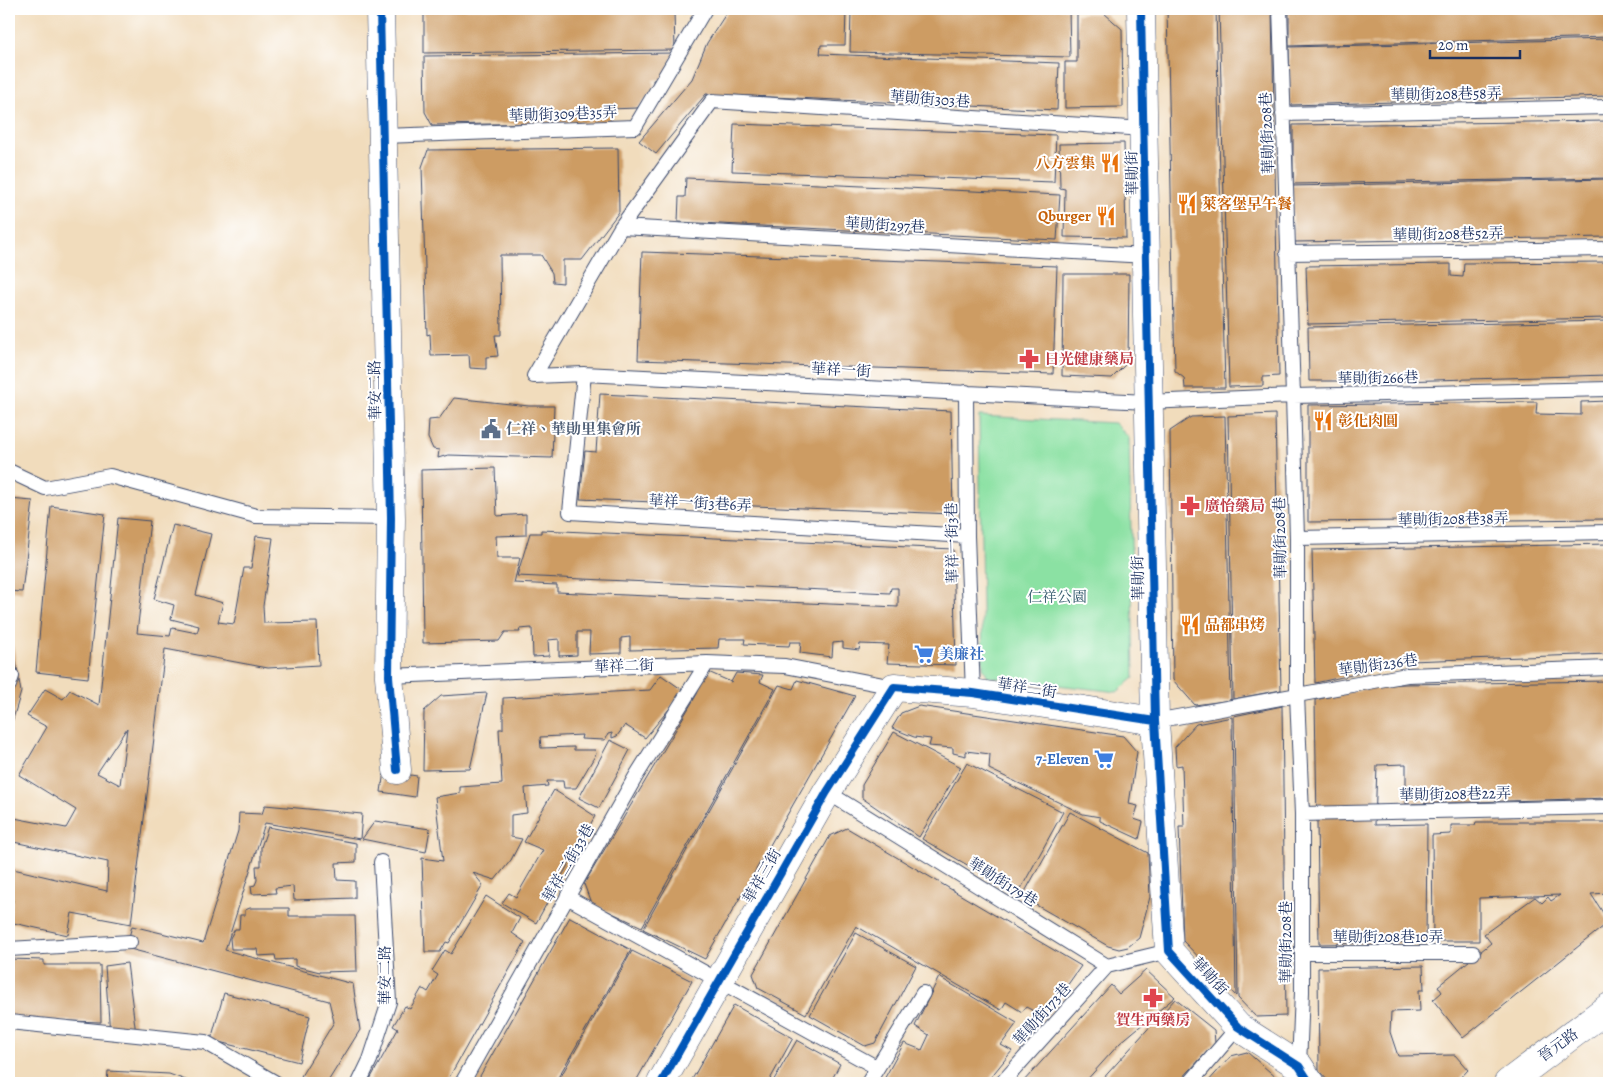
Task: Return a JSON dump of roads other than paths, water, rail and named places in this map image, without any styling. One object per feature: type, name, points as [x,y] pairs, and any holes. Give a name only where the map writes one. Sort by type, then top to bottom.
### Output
[{"type":"street","name":"華安二路","points":[[380,9],[391,518],[388,676],[397,770]]},
{"type":"street","name":"華勛街","points":[[1141,9],[1147,256],[1147,402],[1155,721],[1169,951],[1238,1027],[1305,1075]]},
{"type":"street","name":"華祥二街","points":[[894,687],[973,693],[1155,721]]},
{"type":"street","name":"華祥三街","points":[[661,1083],[828,792],[894,687]]},
{"type":"street","name":"晉元路","points":[[1508,1083],[1609,1007]]},
{"type":"lane","name":"華勛街309巷35弄","points":[[384,136],[635,127],[705,9]]},
{"type":"lane","name":"華勛街208巷","points":[[1280,9],[1293,396],[1296,538],[1296,695],[1302,814],[1302,953],[1305,1075]]},
{"type":"lane","name":"華勛街303巷","points":[[621,227],[712,101],[1145,129]]},
{"type":"lane","name":"華勛街208巷58弄","points":[[1283,114],[1609,107]]},
{"type":"lane","name":"華勛街297巷","points":[[621,227],[1147,256]]},
{"type":"lane","name":"華祥一街","points":[[621,227],[534,376],[584,374],[1147,402]]},
{"type":"lane","name":"華勛街208巷52弄","points":[[1287,253],[1609,248]]},
{"type":"lane","name":"華祥一街3巷6弄","points":[[584,374],[570,512],[967,536]]},
{"type":"lane","name":"華勛街266巷","points":[[1147,402],[1293,396],[1609,389]]},
{"type":"lane","name":"華祥一街3巷","points":[[966,392],[967,536],[973,693]]},
{"type":"lane","points":[[9,471],[46,488],[110,476],[256,516],[391,518]]},
{"type":"lane","name":"華勛街208巷38弄","points":[[1296,538],[1609,532]]},
{"type":"lane","name":"華祥二街","points":[[388,676],[707,663],[785,666],[894,687]]},
{"type":"lane","name":"華祥二街33巷","points":[[462,1083],[636,776],[707,663]]},
{"type":"lane","name":"華勛街236巷","points":[[1155,721],[1407,675],[1609,668]]},
{"type":"lane","points":[[9,671],[12,676],[9,685]]},
{"type":"lane","name":"華勛街179巷","points":[[828,792],[1106,966]]},
{"type":"lane","name":"華勛街208巷22弄","points":[[1302,814],[1609,807]]},
{"type":"lane","name":"華安二路","points":[[359,1083],[370,1060],[389,1002],[381,862]]},
{"type":"lane","points":[[567,897],[876,1067]]},
{"type":"lane","points":[[9,949],[130,942]]},
{"type":"lane","points":[[1106,966],[1169,951]]},
{"type":"lane","name":"華勛街208巷10弄","points":[[1302,953],[1473,953]]},
{"type":"lane","name":"華勛街173巷","points":[[1002,1083],[1106,966]]},
{"type":"lane","points":[[868,1083],[876,1067],[923,993]]},
{"type":"lane","points":[[9,1022],[205,1042],[276,1083]]},
{"type":"lane","points":[[1190,1083],[1238,1027]]},
{"type":"place","name":"八方雲集","points":[[1110,163]]},
{"type":"place","name":"萊客堡早午餐","points":[[1187,204]]},
{"type":"place","name":"Qburger","points":[[1106,216]]},
{"type":"place","name":"日光健康藥局","points":[[1029,359]]},
{"type":"place","name":"彰化肉圓","points":[[1323,421]]},
{"type":"place","name":"仁祥、華勛里集會所","points":[[491,429]]},
{"type":"place","name":"廣怡藥局","points":[[1190,506]]},
{"type":"place","name":"品都串烤","points":[[1190,625]]},
{"type":"place","name":"美廉社","points":[[924,654]]},
{"type":"place","name":"7-Eleven","points":[[1104,759]]},
{"type":"place","name":"賀生西藥房","points":[[1153,998]]},
{"type":"park label","name":"仁祥公園","points":[[1057,597]]}]
